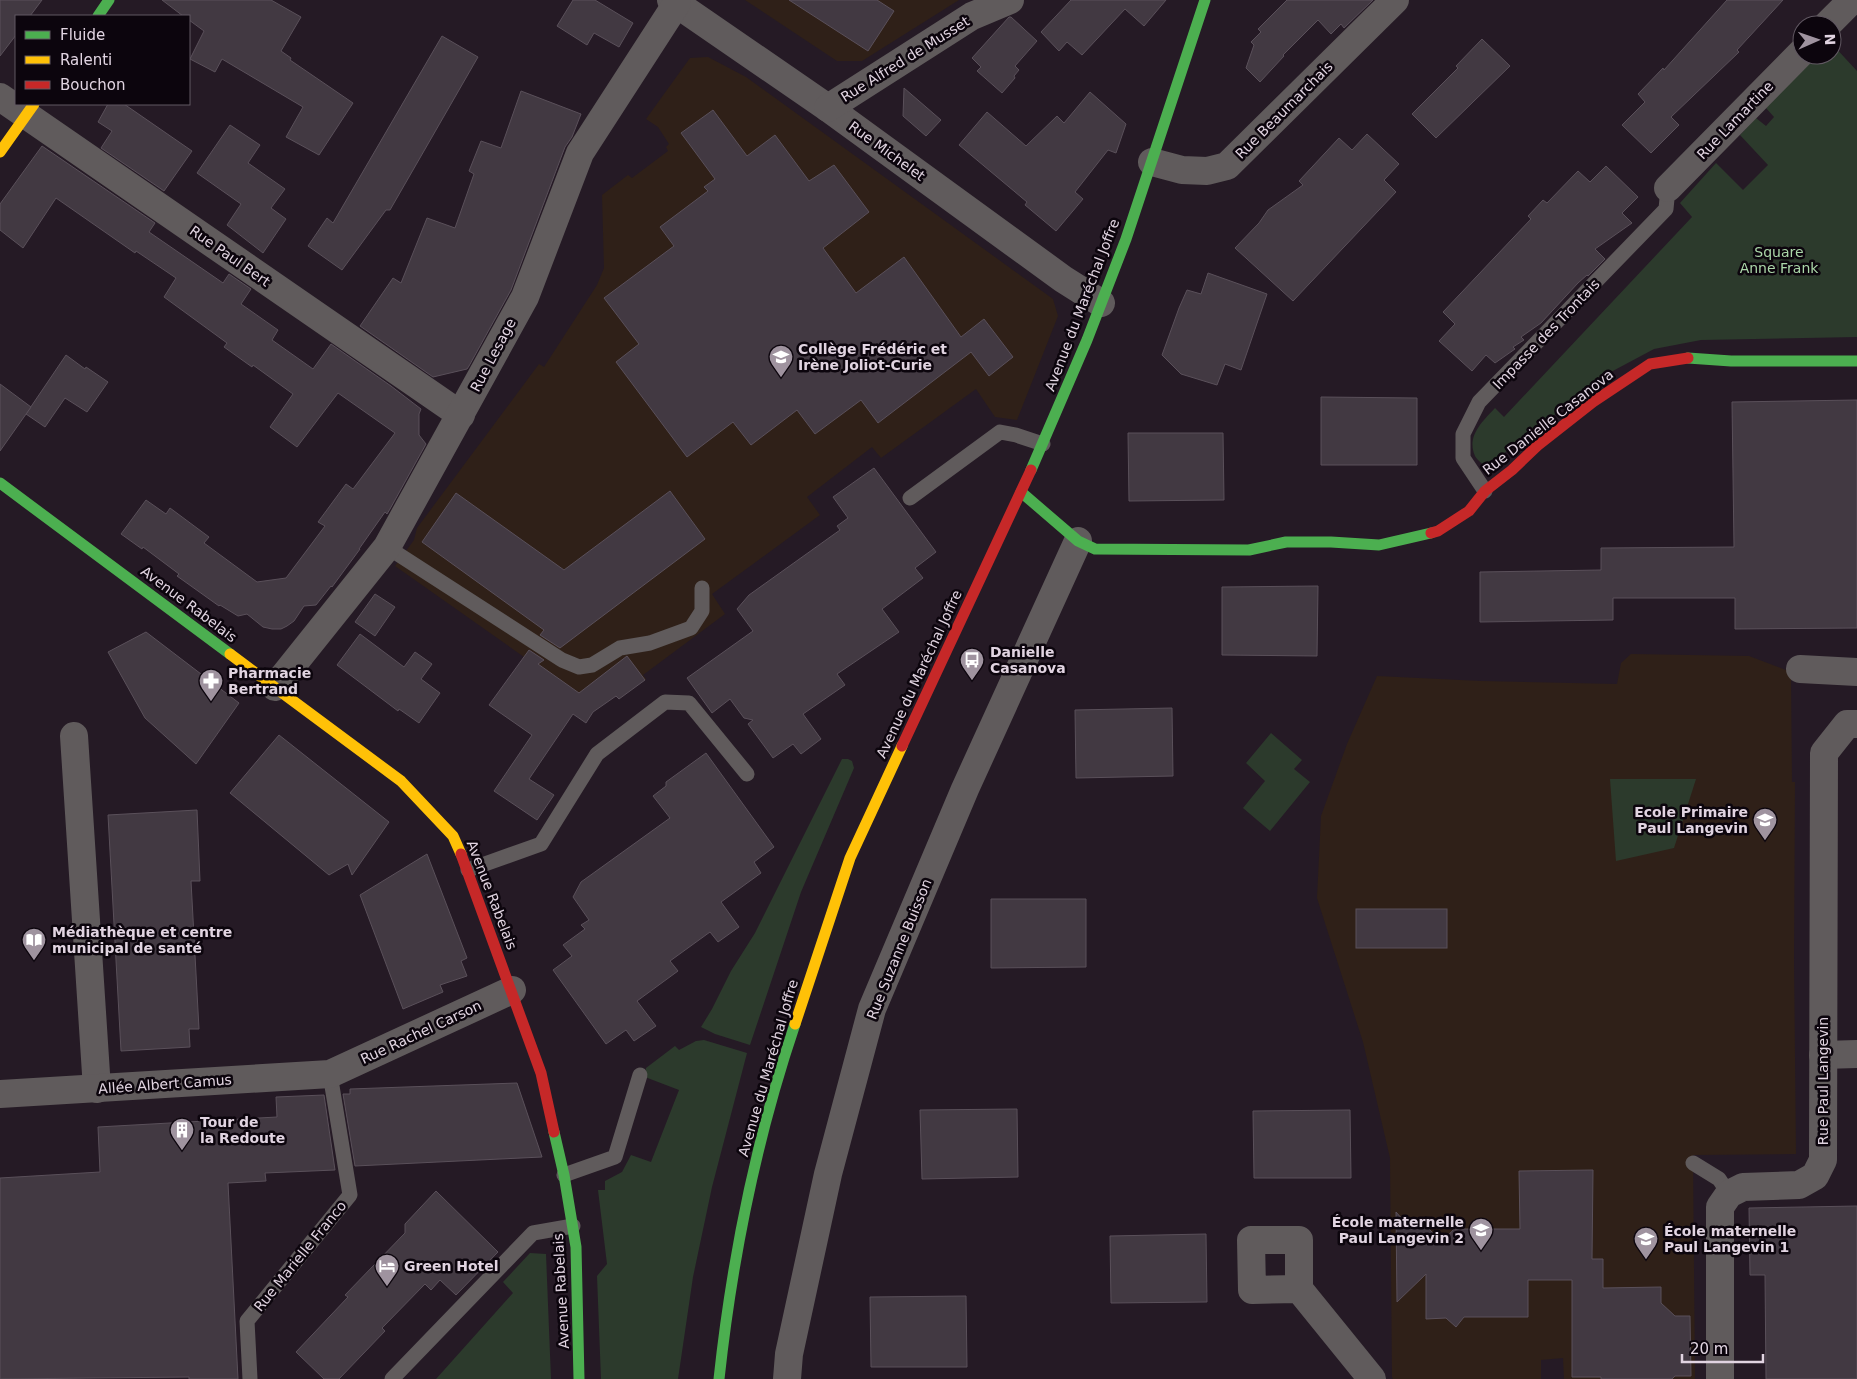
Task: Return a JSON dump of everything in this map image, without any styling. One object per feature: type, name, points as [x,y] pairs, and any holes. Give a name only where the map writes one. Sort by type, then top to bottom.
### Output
[{"type":"street","points":[[99,15],[109,0]]},
{"type":"street","name":"Rue Alfred de Musset","points":[[828,108],[972,16],[1010,0]]},
{"type":"street","name":"Avenue du Maréchal Joffre","points":[[719,1379],[725,1324],[750,1185],[782,1062],[850,858],[1043,444],[1087,340],[1126,239],[1205,0]]},
{"type":"street","name":"Rue Beaumarchais","points":[[1152,162],[1182,170],[1207,171],[1227,166],[1395,0]]},
{"type":"street","points":[[1838,15],[1852,0]]},
{"type":"street","name":"Rue Michelet","points":[[674,2],[828,108],[1054,273],[1101,303]]},
{"type":"street","name":"Rue Lesage","points":[[275,687],[388,547],[525,297],[580,153],[674,2]]},
{"type":"street","name":"Rue Lamartine","points":[[1668,188],[1792,62]]},
{"type":"street","name":"Rue Paul Bert","points":[[0,97],[15,103]]},
{"type":"street","points":[[0,152],[31,109]]},
{"type":"street","name":"Rue Paul Bert","points":[[31,109],[461,415]]},
{"type":"street","name":"Rue Danielle Casanova","points":[[1021,492],[1078,541],[1095,549],[1249,550],[1286,542],[1379,545],[1438,531],[1469,511],[1485,491],[1512,470],[1537,446],[1593,402],[1650,364],[1688,358],[1731,361],[1857,361]]},
{"type":"street","name":"Avenue Rabelais","points":[[0,483],[401,781],[453,836],[468,870],[541,1073],[564,1175],[576,1247],[579,1379]]},
{"type":"street","name":"Rue Suzanne Buisson","points":[[787,1379],[789,1354],[828,1174],[872,1009],[965,788],[1078,541]]},
{"type":"street","points":[[1800,669],[1857,672]]},
{"type":"street","name":"Rue Paul Langevin","points":[[1729,1194],[1743,1186],[1799,1185],[1815,1176],[1823,1160],[1824,753],[1847,724],[1857,724]]},
{"type":"street","points":[[74,736],[97,1089]]},
{"type":"street","name":"Rue Rachel Carson","points":[[330,1074],[512,990]]},
{"type":"street","points":[[1823,1055],[1857,1054]]},
{"type":"street","name":"Allée Albert Camus","points":[[0,1094],[330,1074]]},
{"type":"street","points":[[1720,1379],[1720,1207],[1729,1194]]},
{"type":"street","points":[[1299,1289],[1372,1379]]},
{"type":"lane","name":"Impasse des Trontais","points":[[1485,491],[1463,458],[1463,434],[1480,402],[1666,210],[1668,188]]},
{"type":"lane","points":[[910,498],[1000,432],[1043,444]]},
{"type":"lane","points":[[388,547],[562,660],[579,667],[592,665],[620,648],[650,643],[691,628],[702,612],[702,588]]},
{"type":"lane","points":[[468,870],[541,844],[597,754],[665,702],[689,703],[747,774]]},
{"type":"lane","name":"Rue Marielle Franco","points":[[250,1379],[247,1321],[350,1195],[330,1074]]},
{"type":"lane","points":[[564,1175],[615,1157],[640,1075]]},
{"type":"lane","points":[[1693,1162],[1719,1179],[1729,1194]]},
{"type":"lane","points":[[392,1379],[532,1233],[573,1226]]},
{"type":"shaded area","points":[[745,0],[959,0],[862,61],[837,61]]},
{"type":"shaded area","name":"Collège Frédéric et Irène Joliot-Curie","points":[[708,57],[746,77],[1053,299],[1058,316],[1017,420],[995,417],[976,389],[881,458],[872,447],[807,497],[820,515],[712,594],[725,614],[643,675],[646,679],[619,699],[616,696],[597,705],[524,657],[395,566],[414,540],[417,528],[539,364],[544,367],[597,285],[604,268],[602,195],[628,175],[632,178],[668,151],[666,147],[669,144],[658,127],[646,119],[690,58]]},
{"type":"shaded area","points":[[1631,654],[1749,656],[1791,672],[1792,782],[1795,782],[1796,1154],[1693,1155],[1695,1379],[1564,1379],[1563,1358],[1541,1360],[1541,1379],[1393,1379],[1390,1158],[1363,1042],[1317,898],[1321,816],[1347,744],[1377,676],[1481,681],[1617,684],[1621,663]]},
{"type":"green space","name":"Square Anne Frank","points":[[1842,55],[1857,71],[1857,337],[1701,340],[1654,349],[1609,373],[1486,467],[1476,457],[1473,449],[1474,435],[1477,429],[1495,408],[1504,417],[1692,217],[1680,203],[1716,163],[1743,190],[1768,165],[1740,135],[1756,118],[1766,126],[1774,117],[1766,108],[1807,65],[1842,65]]},
{"type":"green space","points":[[1271,733],[1302,760],[1294,769],[1310,782],[1270,831],[1243,808],[1265,781],[1246,763]]},
{"type":"green space","points":[[842,759],[852,761],[854,768],[801,892],[750,1045],[715,1034],[701,1027],[731,971],[755,933]]},
{"type":"green space","points":[[1610,779],[1696,779],[1674,848],[1616,861]]},
{"type":"green space","points":[[704,1040],[747,1053],[712,1187],[693,1277],[678,1379],[601,1379],[597,1276],[607,1264],[598,1190],[605,1190],[605,1181],[622,1172],[631,1155],[651,1162],[679,1090],[645,1077],[646,1068],[675,1046],[679,1050],[696,1041]]},
{"type":"green space","points":[[530,1253],[546,1254],[551,1379],[436,1379],[513,1293],[503,1282]]},
{"type":"building","points":[[0,0],[42,0],[31,15],[15,15],[15,36],[0,56]]},
{"type":"building","points":[[162,0],[271,0],[301,17],[281,51],[291,58],[290,60],[353,103],[319,155],[286,137],[303,107],[222,59],[215,72],[190,59],[204,31],[190,21],[190,15],[182,15]]},
{"type":"building","points":[[573,0],[595,0],[633,23],[619,47],[594,33],[587,45],[557,26]]},
{"type":"building","points":[[789,0],[877,0],[894,11],[868,51]]},
{"type":"building","points":[[1071,0],[1166,0],[1144,26],[1125,9],[1082,55],[1067,42],[1059,51],[1041,32]]},
{"type":"building","points":[[1287,0],[1373,0],[1344,28],[1341,24],[1331,34],[1318,20],[1283,55],[1260,82],[1246,68],[1254,45],[1251,42],[1261,32],[1258,29]]},
{"type":"building","points":[[1727,0],[1783,0],[1737,50],[1739,52],[1671,117],[1679,125],[1651,153],[1622,125],[1645,102],[1638,94],[1663,68],[1664,70]]},
{"type":"building","points":[[1009,17],[1037,41],[1015,66],[1019,70],[1014,76],[1015,78],[1002,93],[977,71],[981,67],[972,58]]},
{"type":"building","points":[[442,36],[478,57],[390,210],[386,210],[342,270],[308,246],[327,218],[333,223]]},
{"type":"building","points":[[1482,39],[1510,66],[1436,138],[1412,114],[1458,68],[1456,66]]},
{"type":"building","points":[[904,88],[941,120],[926,136],[903,116]]},
{"type":"building","points":[[521,91],[581,114],[572,137],[565,147],[511,290],[469,366],[467,369],[433,377],[360,326],[393,278],[401,283],[427,218],[455,228],[474,174],[469,171],[481,141],[501,148]]},
{"type":"building","points":[[1090,92],[1126,124],[1116,153],[1108,150],[1075,192],[1083,199],[1056,231],[1025,205],[1027,202],[959,145],[987,112],[1026,146],[1057,116],[1064,123]]},
{"type":"building","points":[[107,105],[125,105],[192,151],[164,191],[101,148],[112,131],[98,122]]},
{"type":"building","points":[[713,110],[747,156],[775,135],[809,181],[834,165],[869,212],[823,248],[856,293],[904,257],[961,337],[984,319],[1013,357],[989,376],[971,352],[878,423],[861,400],[815,434],[797,410],[751,445],[733,422],[687,457],[616,362],[639,344],[604,298],[674,246],[660,227],[708,191],[704,187],[715,179],[681,133]]},
{"type":"building","points":[[230,125],[260,145],[248,163],[285,189],[271,208],[286,219],[263,253],[227,225],[241,204],[197,173]]},
{"type":"building","points":[[1367,134],[1399,164],[1384,180],[1396,192],[1293,301],[1235,248],[1259,223],[1268,210],[1303,185],[1299,181],[1339,138],[1352,150]]},
{"type":"building","points":[[42,146],[155,223],[149,232],[223,283],[229,274],[251,289],[241,304],[278,330],[272,340],[313,369],[331,344],[421,409],[419,414],[419,435],[426,444],[387,514],[385,512],[332,587],[316,605],[304,606],[294,621],[287,626],[281,629],[263,627],[247,614],[238,616],[219,606],[177,576],[179,574],[143,547],[142,549],[121,534],[146,500],[166,514],[170,508],[209,537],[204,543],[257,582],[286,578],[325,526],[318,522],[346,484],[353,489],[395,433],[338,393],[297,447],[270,427],[293,394],[224,347],[227,343],[164,297],[176,278],[136,251],[135,253],[56,198],[23,248],[0,230],[0,204]]},
{"type":"building","points":[[1606,166],[1638,197],[1622,213],[1632,223],[1595,249],[1605,259],[1578,283],[1541,323],[1521,337],[1524,340],[1513,347],[1515,349],[1495,363],[1486,355],[1472,371],[1439,341],[1455,324],[1443,312],[1531,219],[1528,216],[1543,200],[1547,203],[1578,171],[1590,182]]},
{"type":"building","points":[[1208,273],[1267,294],[1241,370],[1225,364],[1217,385],[1181,374],[1162,355],[1187,290],[1201,294]]},
{"type":"building","points":[[66,355],[85,369],[86,367],[108,382],[87,412],[65,398],[45,427],[26,414]]},
{"type":"building","points":[[0,384],[31,407],[0,451]]},
{"type":"building","points":[[1321,397],[1417,398],[1417,465],[1321,465]]},
{"type":"building","points":[[1857,400],[1857,628],[1735,629],[1735,598],[1613,598],[1613,620],[1480,622],[1480,572],[1601,570],[1601,548],[1734,547],[1732,402]]},
{"type":"building","points":[[1128,433],[1223,433],[1224,500],[1129,501]]},
{"type":"building","points":[[874,468],[936,552],[915,568],[923,578],[882,609],[899,632],[837,674],[845,685],[803,714],[821,739],[801,754],[793,744],[773,758],[748,724],[753,720],[744,718],[730,699],[712,713],[687,678],[753,631],[737,609],[749,595],[840,530],[837,526],[848,518],[833,497]]},
{"type":"building","points":[[670,491],[705,539],[560,648],[540,635],[544,630],[422,542],[456,493],[564,570]]},
{"type":"building","points":[[1318,586],[1317,656],[1222,655],[1222,587]]},
{"type":"building","points":[[375,594],[395,607],[375,636],[355,622]]},
{"type":"building","points":[[146,632],[239,703],[196,764],[145,718],[108,652]]},
{"type":"building","points":[[360,634],[404,667],[415,652],[432,664],[421,679],[440,693],[419,723],[399,709],[398,711],[337,665]]},
{"type":"building","points":[[529,650],[544,660],[538,664],[579,693],[627,656],[645,680],[619,699],[616,696],[593,712],[586,723],[573,714],[529,779],[554,795],[537,820],[494,791],[532,735],[489,705]]},
{"type":"building","points":[[1172,708],[1173,776],[1076,778],[1075,710]]},
{"type":"building","points":[[279,735],[389,822],[352,875],[348,864],[329,875],[230,793]]},
{"type":"building","points":[[706,753],[774,847],[754,862],[761,873],[721,902],[739,927],[718,942],[710,932],[670,961],[678,971],[637,1001],[656,1026],[634,1041],[626,1030],[606,1044],[553,970],[572,956],[563,945],[585,929],[581,925],[589,920],[573,897],[581,882],[670,818],[653,796],[666,786],[666,782]]},
{"type":"building","points":[[197,810],[200,881],[191,881],[199,1029],[189,1029],[190,1047],[121,1051],[108,815]]},
{"type":"building","points":[[427,854],[467,958],[461,961],[467,976],[440,985],[443,992],[403,1009],[360,895]]},
{"type":"building","points":[[991,899],[1086,899],[1086,967],[991,968]]},
{"type":"building","points":[[1356,909],[1447,909],[1447,948],[1356,948]]},
{"type":"building","points":[[517,1083],[542,1157],[355,1166],[343,1094],[350,1094],[350,1089]]},
{"type":"building","points":[[324,1095],[335,1170],[265,1173],[266,1181],[228,1183],[238,1379],[189,1379],[189,1377],[0,1379],[0,1178],[100,1172],[98,1127],[277,1117],[276,1097]]},
{"type":"building","points":[[1017,1109],[1018,1177],[922,1179],[920,1110]]},
{"type":"building","points":[[1350,1110],[1351,1178],[1254,1178],[1253,1111]]},
{"type":"building","points":[[1593,1170],[1592,1259],[1603,1259],[1603,1288],[1661,1287],[1661,1303],[1675,1316],[1690,1316],[1691,1376],[1675,1376],[1672,1379],[1572,1377],[1572,1280],[1528,1280],[1528,1317],[1464,1317],[1456,1327],[1446,1318],[1426,1319],[1426,1274],[1397,1302],[1396,1212],[1411,1229],[1427,1227],[1442,1242],[1454,1229],[1471,1229],[1477,1223],[1485,1229],[1520,1229],[1519,1171]]},
{"type":"building","name":"Green Hotel","points":[[436,1191],[498,1252],[456,1295],[440,1280],[431,1290],[425,1284],[382,1328],[385,1331],[339,1379],[324,1379],[296,1352],[348,1297],[345,1295],[405,1233],[405,1224]]},
{"type":"building","points":[[1857,1206],[1857,1379],[1766,1379],[1765,1275],[1750,1275],[1749,1208]]},
{"type":"building","points":[[1206,1234],[1207,1302],[1111,1303],[1110,1236]]},
{"type":"building","points":[[966,1296],[967,1367],[871,1367],[870,1297]]},
{"type":"traffic: fast","points":[[99,15],[109,0]]},
{"type":"traffic: fast","points":[[1031,470],[1087,340],[1126,239],[1205,0]]},
{"type":"traffic: fast","points":[[1688,358],[1731,361],[1857,361]]},
{"type":"traffic: fast","points":[[0,483],[230,654]]},
{"type":"traffic: fast","points":[[1021,492],[1078,541],[1095,549],[1249,550],[1286,542],[1379,545],[1431,533]]},
{"type":"traffic: fast","points":[[719,1379],[738,1244],[747,1200],[768,1111],[795,1024]]},
{"type":"traffic: fast","points":[[554,1132],[564,1175],[576,1247],[579,1379]]},
{"type":"traffic: slow","points":[[0,152],[33,105]]},
{"type":"traffic: slow","points":[[230,654],[401,781],[453,836],[461,854]]},
{"type":"traffic: slow","points":[[795,1024],[850,858],[902,746]]},
{"type":"traffic: jam","points":[[1431,533],[1438,531],[1469,511],[1485,491],[1512,470],[1537,446],[1593,402],[1650,364],[1688,358]]},
{"type":"traffic: jam","points":[[902,746],[1031,470]]},
{"type":"traffic: jam","points":[[461,854],[541,1073],[554,1132]]},
{"type":"place","name":"Collège Frédéric et Irène Joliot-Curie","points":[[781,378]]},
{"type":"place","name":"Danielle Casanova","points":[[972,681]]},
{"type":"place","name":"Pharmacie Bertrand","points":[[211,702]]},
{"type":"place","name":"Ecole Primaire Paul Langevin","points":[[1765,841]]},
{"type":"place","name":"Médiathèque et centre municipal de santé","points":[[34,961]]},
{"type":"place","name":"Tour de la Redoute","points":[[182,1151]]},
{"type":"place","name":"École maternelle Paul Langevin 2","points":[[1481,1251]]},
{"type":"place","name":"École maternelle Paul Langevin 1","points":[[1646,1260]]},
{"type":"place","name":"Green Hotel","points":[[387,1287]]}]
